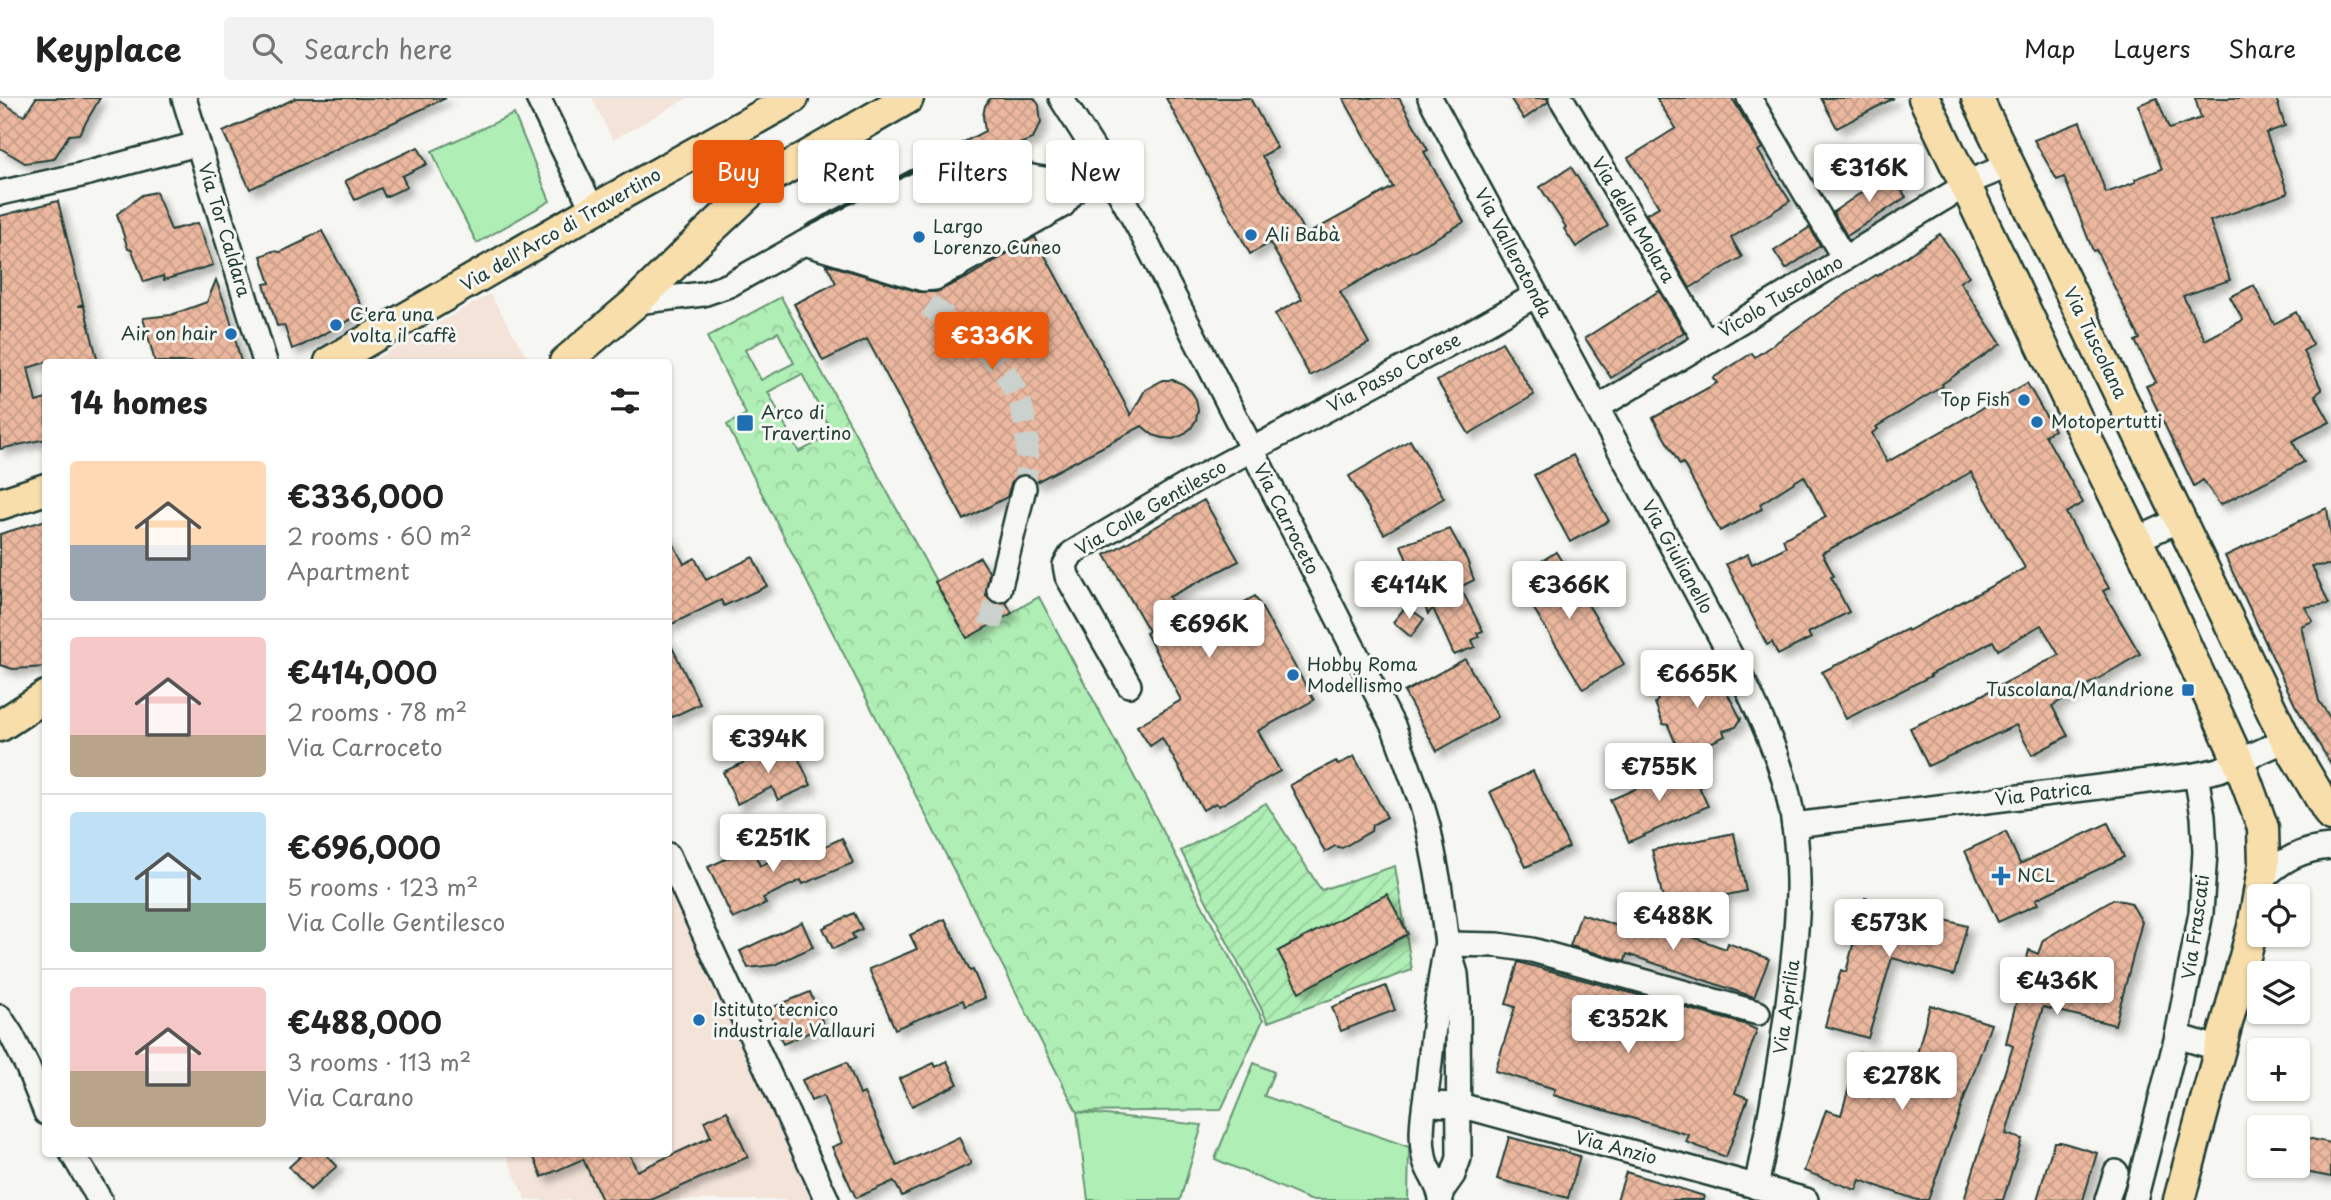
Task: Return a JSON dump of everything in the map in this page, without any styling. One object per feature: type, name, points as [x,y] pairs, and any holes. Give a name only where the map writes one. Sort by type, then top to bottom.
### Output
[{"type":"main road","name":"Via dell'Arco di Travertino","points":[[335,359],[793,98]]},
{"type":"main road","points":[[569,359],[636,302],[759,184],[908,98]]},
{"type":"main road","points":[[1924,98],[2239,762],[2265,836],[2253,927],[2179,1200]]},
{"type":"main road","name":"Via Tuscolana","points":[[1978,98],[2286,740],[2331,816]]},
{"type":"main road","points":[[0,504],[42,490]]},
{"type":"main road","points":[[0,726],[42,699]]},
{"type":"street","name":"Via Tor Caldara","points":[[184,98],[264,359]]},
{"type":"street","points":[[538,98],[593,210]]},
{"type":"street","name":"Via Vallerotonda","points":[[1430,98],[1597,408]]},
{"type":"street","name":"Via della Molara","points":[[1561,98],[1706,342]]},
{"type":"street","points":[[1749,98],[1844,258]]},
{"type":"street","name":"Via Carroceto","points":[[1068,103],[1089,140]]},
{"type":"street","points":[[0,192],[85,174],[197,144]]},
{"type":"street","points":[[1966,186],[1985,174],[2010,165]]},
{"type":"street","points":[[636,302],[718,290],[913,186]]},
{"type":"street","name":"Vicolo Tuscolano","points":[[1597,408],[1966,186]]},
{"type":"street","points":[[900,193],[1023,229]]},
{"type":"street","points":[[1032,201],[1054,210]]},
{"type":"street","points":[[1024,203],[1054,210]]},
{"type":"street","points":[[804,243],[923,279],[935,278],[1023,229],[1061,203]]},
{"type":"street","name":"Via Carroceto","points":[[1125,203],[1394,728],[1421,802],[1439,883],[1458,999],[1459,1158],[1441,1196]]},
{"type":"street","points":[[878,204],[1001,241]]},
{"type":"street","points":[[855,216],[978,254]]},
{"type":"street","points":[[831,229],[957,267]]},
{"type":"street","name":"Via Passo Corese","points":[[1251,450],[1535,295]]},
{"type":"street","name":"Via Giulianello","points":[[1597,408],[1744,682],[1774,751],[1788,794],[1794,825]]},
{"type":"street","name":"Via Colle Gentilesco","points":[[1129,685],[1067,576],[1067,559],[1072,553],[1105,533],[1251,450]]},
{"type":"street","points":[[999,590],[1024,488]]},
{"type":"street","points":[[2136,540],[2179,520]]},
{"type":"street","name":"Via Patrica","points":[[1794,825],[2196,775],[2219,770],[2286,740]]},
{"type":"street","name":"Via Frascati","points":[[2135,1200],[2177,1036],[2198,934],[2203,895],[2203,816],[2196,775]]},
{"type":"street","name":"Via Aprilia","points":[[1756,1186],[1773,1105],[1797,934],[1798,885],[1794,825]]},
{"type":"street","points":[[2261,880],[2293,855],[2331,847]]},
{"type":"street","points":[[672,864],[827,1200]]},
{"type":"street","points":[[1447,944],[1498,945],[1532,950],[1758,1013]]},
{"type":"street","name":"Via Carroceto","points":[[1441,1196],[1424,1156],[1425,1104],[1438,986],[1447,944]]},
{"type":"street","points":[[0,1017],[28,1068],[42,1103]]},
{"type":"street","points":[[2177,1036],[2220,1049]]},
{"type":"street","name":"Via Anzio","points":[[1425,1104],[1460,1105],[1806,1200]]},
{"type":"street","points":[[74,1157],[100,1200]]},
{"type":"street","points":[[2107,1200],[2116,1172]]},
{"type":"shaded area","points":[[592,98],[687,98],[613,140]]},
{"type":"shaded area","points":[[490,294],[528,359],[375,359]]},
{"type":"shaded area","name":"Istituto tecnico industriale Vallauri","points":[[672,893],[811,1200],[526,1200],[507,1157],[672,1157]]},
{"type":"green space","points":[[514,114],[550,201],[477,243],[432,151]]},
{"type":"green space","points":[[781,297],[967,638],[1039,597],[1263,1020],[1221,1110],[1077,1112],[727,425],[746,414],[707,337]],"holes":[[[778,332],[794,363],[761,380],[745,350]],[[802,374],[833,434],[799,452],[768,392]]]},
{"type":"green space","points":[[1266,803],[1321,890],[1395,866],[1412,970],[1268,1022],[1181,851]]},
{"type":"green space","points":[[1254,1063],[1274,1072],[1264,1096],[1409,1147],[1408,1200],[1310,1200],[1215,1159]]},
{"type":"green space","points":[[1077,1112],[1202,1125],[1180,1200],[1088,1200]]},
{"type":"building","points":[[36,98],[100,98],[79,134],[69,135],[54,159],[25,163],[0,148],[0,101],[24,116]]},
{"type":"building","points":[[296,98],[446,98],[250,189],[223,132]]},
{"type":"building","points":[[990,98],[1034,98],[1039,105],[1041,123],[1030,140],[968,140],[985,131],[985,106]]},
{"type":"building","points":[[1166,98],[1250,98],[1277,148],[1262,156],[1306,235],[1393,187],[1343,98],[1399,98],[1428,150],[1424,152],[1464,222],[1340,292],[1369,343],[1310,376],[1275,314],[1302,299],[1270,243],[1250,254]]},
{"type":"building","points":[[1510,98],[1547,98],[1548,102],[1524,119]]},
{"type":"building","points":[[1656,98],[1732,98],[1762,148],[1758,151],[1790,201],[1731,238],[1742,257],[1690,288],[1646,214],[1659,207],[1628,158],[1676,128]]},
{"type":"building","points":[[1821,98],[1894,98],[1837,128]]},
{"type":"building","points":[[2157,98],[2169,129],[2201,118],[2195,98],[2276,98],[2285,126],[2266,133],[2288,193],[2210,221],[2230,280],[2183,296],[2205,340],[2243,320],[2230,297],[2254,285],[2274,324],[2296,312],[2313,345],[2303,351],[2322,390],[2315,395],[2330,422],[2292,441],[2304,462],[2220,505],[2203,480],[2194,486],[2146,386],[2156,382],[2135,341],[2140,339],[2096,250],[2093,251],[2064,177],[2057,180],[2034,140],[2080,122],[2106,193],[2162,169],[2138,105]]},
{"type":"building","points":[[418,147],[427,164],[402,176],[407,187],[385,197],[381,188],[355,200],[345,181]]},
{"type":"building","points":[[1571,167],[1608,226],[1576,247],[1540,187]]},
{"type":"building","points":[[1890,173],[1906,197],[1847,236],[1833,212]]},
{"type":"building","points":[[156,192],[171,230],[198,223],[213,265],[164,280],[163,276],[144,282],[132,250],[128,249],[117,214],[142,195]]},
{"type":"building","points":[[58,201],[83,304],[78,306],[84,306],[97,359],[42,359],[42,363],[28,368],[36,402],[42,400],[42,440],[0,449],[0,216]]},
{"type":"building","points":[[1810,227],[1820,246],[1786,269],[1774,251]]},
{"type":"building","points":[[322,231],[365,312],[292,349],[284,325],[277,326],[264,284],[270,283],[261,256],[273,251],[281,252]]},
{"type":"building","points":[[1940,234],[1969,276],[1960,282],[2001,344],[1942,384],[1943,386],[1876,427],[1878,429],[1872,433],[1887,462],[2027,383],[2054,430],[2045,435],[2083,503],[2066,513],[2109,588],[2103,591],[2140,654],[2052,706],[2068,736],[2032,755],[2016,725],[1928,766],[1910,728],[2059,655],[2041,625],[1998,650],[1993,641],[1846,719],[1822,672],[1907,629],[1908,631],[2025,568],[1971,472],[1822,553],[1849,612],[1808,633],[1811,638],[1778,655],[1772,642],[1767,645],[1726,564],[1748,554],[1752,564],[1786,547],[1783,539],[1826,517],[1804,476],[1760,504],[1762,509],[1720,531],[1683,463],[1680,465],[1653,418],[1717,383],[1713,378],[1752,353],[1755,357]]},
{"type":"building","name":"Arco di Travertino","points":[[1035,237],[1131,415],[1145,390],[1163,380],[1173,380],[1183,384],[1196,399],[1196,420],[1183,435],[1173,439],[1153,435],[1142,426],[1036,482],[1028,475],[1019,475],[1011,484],[1007,497],[964,520],[867,339],[823,361],[794,304],[836,283],[826,264],[919,292],[936,292],[966,278]]},
{"type":"building","points":[[216,280],[229,315],[240,359],[154,359],[143,318],[171,315],[207,302]]},
{"type":"building","points":[[1659,291],[1684,332],[1611,378],[1585,338]]},
{"type":"building","points":[[1502,342],[1534,395],[1469,434],[1437,381]]},
{"type":"building","points":[[1410,440],[1444,498],[1384,534],[1349,476]]},
{"type":"building","points":[[1573,455],[1609,521],[1570,542],[1534,475]]},
{"type":"building","points":[[1204,500],[1239,561],[1169,597],[1189,633],[1255,596],[1314,700],[1258,731],[1280,771],[1219,806],[1216,803],[1203,810],[1162,738],[1150,746],[1137,726],[1181,700],[1146,633],[1149,631],[1105,555]]},
{"type":"building","points":[[2327,508],[2331,565],[2312,566],[2329,604],[2305,607],[2313,621],[2301,626],[2319,701],[2331,719],[2331,764],[2295,705],[2225,556]]},
{"type":"building","points":[[42,521],[42,667],[13,669],[0,665],[0,534]]},
{"type":"building","points":[[1450,529],[1467,560],[1474,580],[1460,587],[1483,631],[1477,633],[1479,637],[1472,640],[1475,647],[1454,655],[1433,608],[1428,614],[1401,545]]},
{"type":"building","points":[[672,541],[684,564],[695,558],[706,580],[753,557],[767,586],[724,606],[721,600],[672,624]]},
{"type":"building","points":[[1556,552],[1624,664],[1583,689],[1515,578]]},
{"type":"building","points":[[980,557],[989,572],[986,595],[995,603],[1006,602],[1012,613],[967,638],[935,582]]},
{"type":"building","points":[[1406,606],[1424,619],[1411,637],[1393,622]]},
{"type":"building","points":[[672,647],[700,704],[672,717]]},
{"type":"building","points":[[1465,659],[1498,717],[1437,751],[1404,692]]},
{"type":"building","points":[[1709,664],[1741,719],[1736,727],[1723,731],[1725,736],[1683,756],[1668,725],[1663,724],[1655,703],[1658,700],[1655,693]]},
{"type":"building","points":[[790,741],[811,785],[778,800],[772,787],[737,804],[723,772]]},
{"type":"building","points":[[1354,756],[1387,817],[1372,825],[1371,831],[1342,848],[1335,846],[1325,852],[1290,785],[1336,761],[1338,765]]},
{"type":"building","points":[[1689,765],[1708,806],[1629,842],[1610,800]]},
{"type":"building","points":[[1533,771],[1569,847],[1526,867],[1490,792]]},
{"type":"building","points":[[2108,823],[2124,857],[2036,899],[2038,904],[1998,922],[1965,851],[2006,832],[2020,864]]},
{"type":"building","points":[[1734,833],[1746,891],[1665,908],[1652,850]]},
{"type":"building","points":[[842,838],[853,863],[803,884],[801,880],[763,898],[766,904],[733,919],[708,867],[752,847],[760,866],[816,840],[819,849]]},
{"type":"building","points":[[1387,894],[1408,934],[1299,992],[1278,951]]},
{"type":"building","points":[[1865,898],[1967,926],[1954,975],[1892,958],[1868,1038],[1825,1026],[1841,970],[1846,972]]},
{"type":"building","points":[[2113,899],[2131,903],[2142,922],[2115,1025],[2043,1007],[2006,1134],[2022,1139],[2003,1200],[1964,1200],[2013,1046],[2006,1043],[2029,950],[2038,954],[2043,940]]},
{"type":"building","points":[[854,913],[862,929],[852,934],[855,939],[833,949],[823,928]]},
{"type":"building","points":[[1581,914],[1630,930],[1635,916],[1726,949],[1728,943],[1769,959],[1754,997],[1627,954],[1625,961],[1570,946]]},
{"type":"building","points":[[945,919],[985,998],[965,1006],[963,1000],[895,1029],[869,969],[917,949],[910,935]]},
{"type":"building","points":[[802,922],[813,947],[774,965],[748,968],[740,951]]},
{"type":"building","points":[[1518,962],[1744,1024],[1757,1030],[1735,1093],[1748,1098],[1726,1157],[1686,1142],[1689,1135],[1553,1095],[1555,1089],[1495,1071],[1515,1007],[1506,1004]]},
{"type":"building","points":[[1386,986],[1395,1010],[1341,1031],[1332,1007]]},
{"type":"building","points":[[810,992],[824,1026],[783,1044],[768,1009]]},
{"type":"building","points":[[1930,1005],[1991,1024],[1928,1200],[1917,1200],[1860,1180],[1856,1190],[1804,1171],[1826,1110],[1841,1115],[1859,1052],[1913,1069]]},
{"type":"building","points":[[947,1061],[958,1084],[912,1106],[899,1079],[934,1063],[936,1067]]},
{"type":"building","points":[[847,1062],[860,1095],[864,1093],[897,1166],[959,1137],[971,1164],[902,1196],[894,1181],[856,1198],[832,1147],[842,1143],[823,1096],[811,1101],[802,1080]]},
{"type":"building","points":[[727,1111],[748,1157],[651,1200],[602,1200],[583,1159],[542,1177],[534,1157],[631,1157],[637,1171],[711,1137],[704,1121]]},
{"type":"building","points":[[1509,1137],[1580,1156],[1568,1198],[1497,1179]]},
{"type":"building","points":[[2310,1139],[2331,1143],[2331,1177],[2310,1173]]},
{"type":"building","points":[[2054,1142],[2097,1153],[2083,1200],[2037,1200]]},
{"type":"building","points":[[300,1157],[329,1157],[337,1166],[310,1190],[289,1167]]},
{"type":"building","points":[[1626,1172],[1704,1196],[1703,1200],[1617,1200]]},
{"type":"tunnel","points":[[928,305],[976,341],[995,360],[1009,380],[1020,402],[1026,427],[1024,488]]},
{"type":"tunnel","points":[[990,626],[999,590]]},
{"type":"place","name":"Ali Babà","points":[[1251,235]]},
{"type":"place","name":"Largo Lorenzo Cuneo","points":[[919,237]]},
{"type":"place","name":"C'era una volta il caffè","points":[[336,325]]},
{"type":"place","name":"Air on hair","points":[[231,334]]},
{"type":"place","name":"Top Fish","points":[[2024,400]]},
{"type":"place","name":"Motopertutti","points":[[2037,422]]},
{"type":"place","name":"Arco di Travertino","points":[[745,423]]},
{"type":"place","name":"Hobby Roma Modellismo","points":[[1293,675]]},
{"type":"place","name":"Tuscolana/Mandrione","points":[[2188,690]]},
{"type":"place","name":"NCL","points":[[2001,876]]},
{"type":"place","name":"Istituto tecnico industriale Vallauri","points":[[699,1020]]}]
